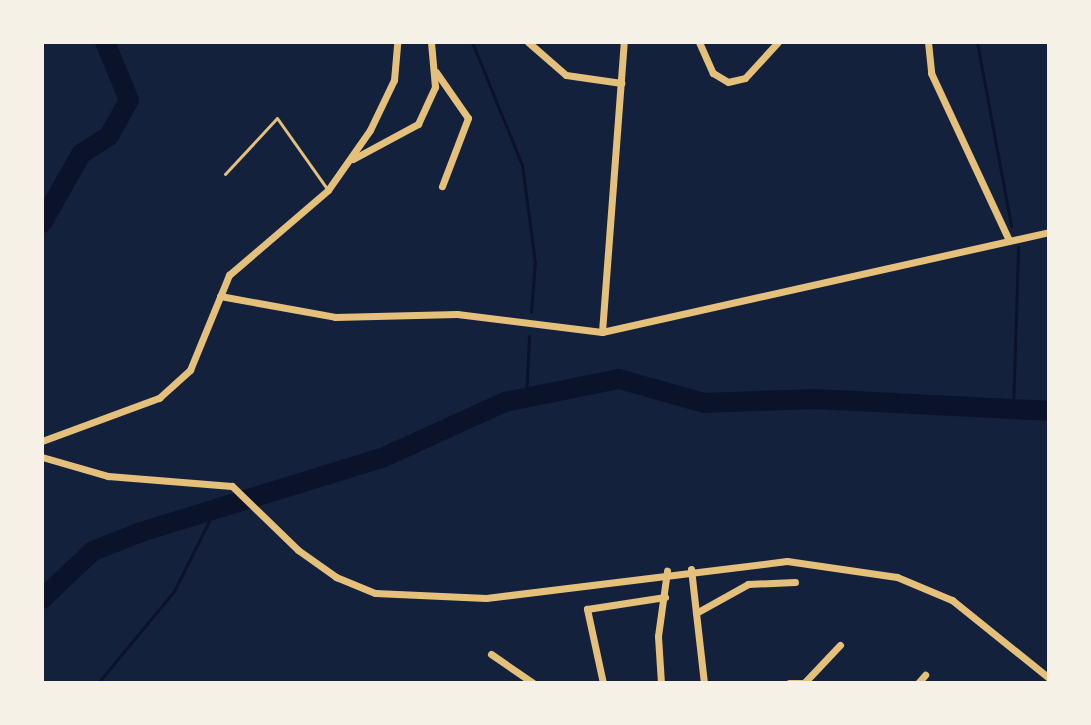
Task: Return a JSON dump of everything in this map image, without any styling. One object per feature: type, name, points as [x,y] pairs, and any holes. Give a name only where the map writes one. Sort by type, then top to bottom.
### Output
[{"type":"street","points":[[42,441],[134,409],[175,386],[202,350],[220,296],[247,254],[328,190],[351,159],[384,107],[397,42]]},
{"type":"street","points":[[351,159],[411,131],[428,107],[436,72],[431,42]]},
{"type":"street","points":[[528,42],[566,75],[621,83]]},
{"type":"street","points":[[602,332],[624,42]]},
{"type":"street","points":[[699,42],[713,73],[728,82],[745,78],[778,42]]},
{"type":"street","points":[[928,42],[931,73],[1009,240]]},
{"type":"street","points":[[436,72],[468,118],[442,186]]},
{"type":"street","points":[[220,296],[335,317],[457,314],[602,332],[1049,232]]},
{"type":"street","points":[[42,457],[108,476],[232,486],[272,525],[336,577],[375,593],[486,598],[667,571],[787,561],[926,584],[1049,678]]},
{"type":"street","points":[[691,569],[704,683]]},
{"type":"street","points":[[661,683],[658,636],[667,571]]},
{"type":"street","points":[[696,613],[748,584],[795,582]]},
{"type":"street","points":[[603,683],[587,609],[665,597]]},
{"type":"street","points":[[789,683],[805,683],[840,645]]},
{"type":"street","points":[[491,654],[533,683]]},
{"type":"street","points":[[918,683],[925,675]]},
{"type":"lane","points":[[225,174],[277,118],[328,190]]},
{"type":"waterway","points":[[42,223],[81,154],[109,136],[129,100],[105,42]]},
{"type":"waterway","points":[[472,42],[522,165],[535,262],[531,312]]},
{"type":"waterway","points":[[977,42],[1011,226]]},
{"type":"waterway","points":[[1013,410],[1018,247]]},
{"type":"waterway","points":[[526,398],[529,336]]},
{"type":"waterway","points":[[42,599],[93,551],[141,532],[382,458],[505,402],[619,379],[704,403],[815,399],[1049,411]]},
{"type":"waterway","points":[[98,683],[174,591],[214,511]]}]
